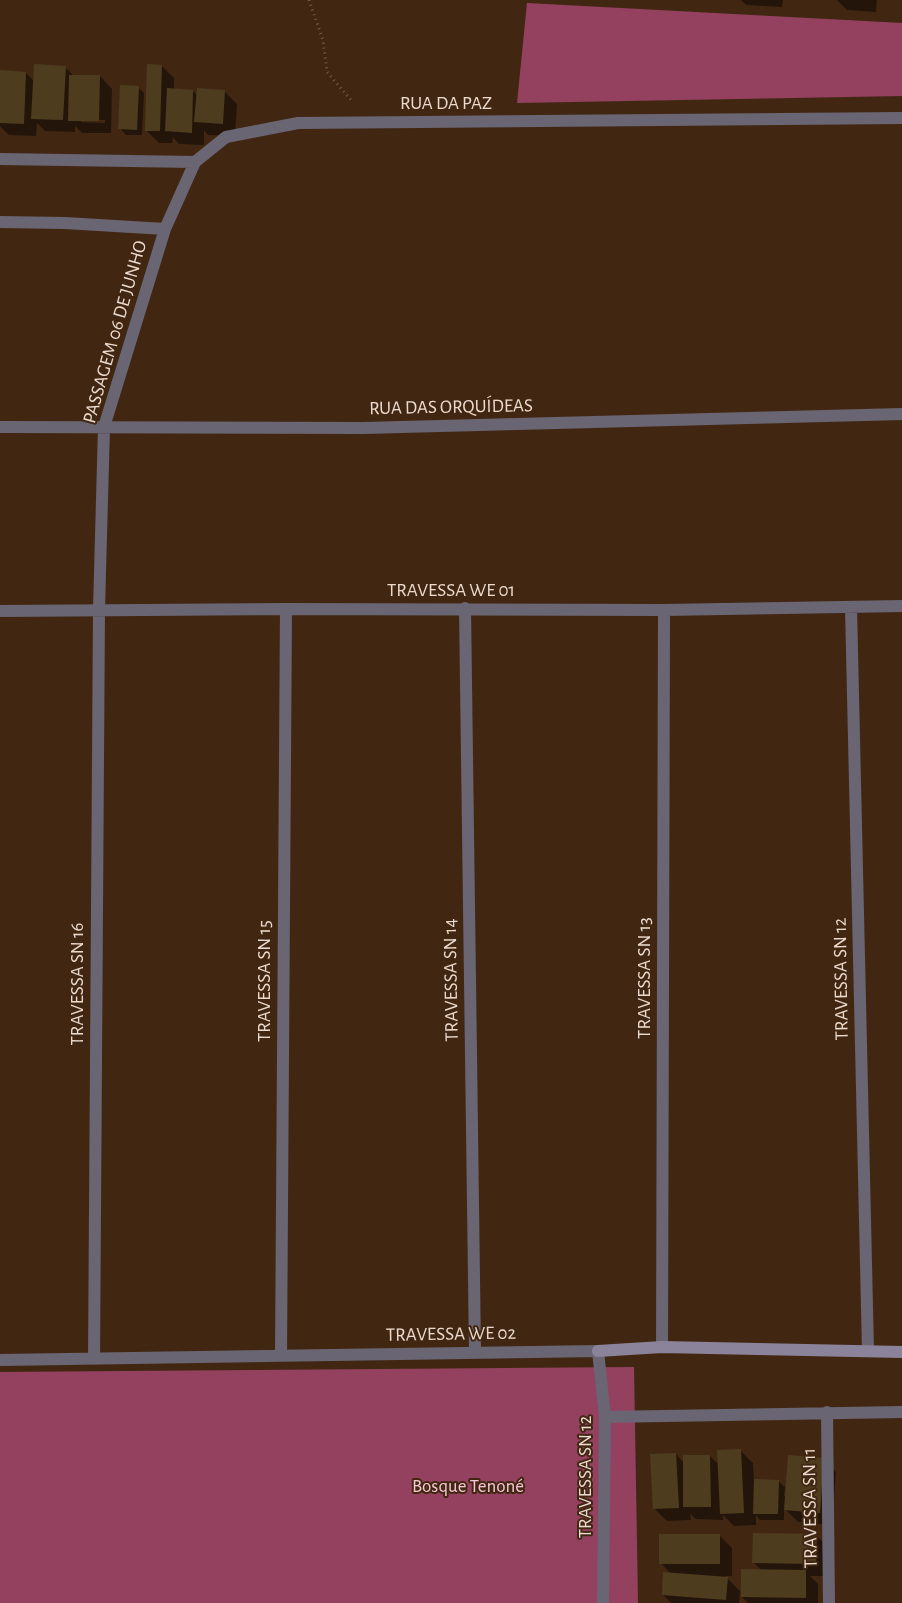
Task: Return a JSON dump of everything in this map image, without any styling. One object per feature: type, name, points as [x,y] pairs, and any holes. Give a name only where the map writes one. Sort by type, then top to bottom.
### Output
[{"type":"street","name":"RUA DA PAZ","points":[[195,162],[226,138],[298,123],[902,118]]},
{"type":"street","points":[[0,159],[195,162]]},
{"type":"street","name":"PASSAGEM 06 DE JUNHO","points":[[99,609],[104,427],[165,229],[195,162]]},
{"type":"street","points":[[0,222],[165,229]]},
{"type":"street","name":"RUA DAS ORQUÍDEAS","points":[[0,427],[363,428],[902,414]]},
{"type":"street","name":"TRAVESSA WE 01","points":[[0,611],[286,608],[664,610],[902,606]]},
{"type":"street","name":"TRAVESSA SN 12","points":[[851,607],[868,1351]]},
{"type":"street","name":"TRAVESSA SN 15","points":[[281,1355],[286,608]]},
{"type":"street","name":"TRAVESSA SN 14","points":[[465,608],[475,1352]]},
{"type":"street","name":"TRAVESSA SN 16","points":[[94,1359],[99,609]]},
{"type":"street","name":"TRAVESSA SN 13","points":[[662,1347],[664,610]]},
{"type":"street","name":"TRAVESSA WE 02","points":[[0,1360],[598,1351],[662,1347],[902,1352]]},
{"type":"street","name":"TRAVESSA SN 12","points":[[598,1351],[605,1417],[603,1603]]},
{"type":"street","name":"TRAVESSA SN 11","points":[[827,1412],[829,1603]]},
{"type":"street","points":[[605,1417],[902,1412]]},
{"type":"path","points":[[309,0],[323,40],[327,72],[369,122]]},
{"type":"green space","points":[[527,3],[902,23],[902,96],[517,103]]},
{"type":"green space","name":"Bosque Tenoné","points":[[634,1367],[638,1603],[0,1603],[0,1372]]},
{"type":"building","points":[[34,64],[66,66],[63,120],[31,119]]},
{"type":"building","points":[[147,64],[162,65],[160,131],[145,131]]},
{"type":"building","points":[[0,70],[26,72],[24,124],[0,123]]},
{"type":"building","points":[[69,75],[100,75],[99,121],[68,121]]},
{"type":"building","points":[[120,85],[139,86],[137,130],[118,129]]},
{"type":"building","points":[[167,88],[193,90],[192,133],[165,131]]},
{"type":"building","points":[[197,88],[225,90],[223,124],[194,122]]},
{"type":"building","points":[[741,1449],[744,1513],[720,1514],[717,1450]]},
{"type":"building","points":[[676,1453],[679,1508],[653,1509],[650,1454]]},
{"type":"building","points":[[683,1455],[710,1455],[711,1507],[683,1507]]},
{"type":"building","points":[[788,1455],[824,1458],[820,1513],[784,1510]]},
{"type":"building","points":[[754,1479],[779,1480],[778,1514],[753,1514]]},
{"type":"building","points":[[753,1533],[817,1534],[816,1564],[752,1563]]},
{"type":"building","points":[[659,1534],[720,1534],[720,1564],[659,1564]]},
{"type":"building","points":[[741,1569],[806,1570],[806,1598],[741,1597]]},
{"type":"building","points":[[663,1572],[728,1577],[726,1600],[662,1595]]}]
